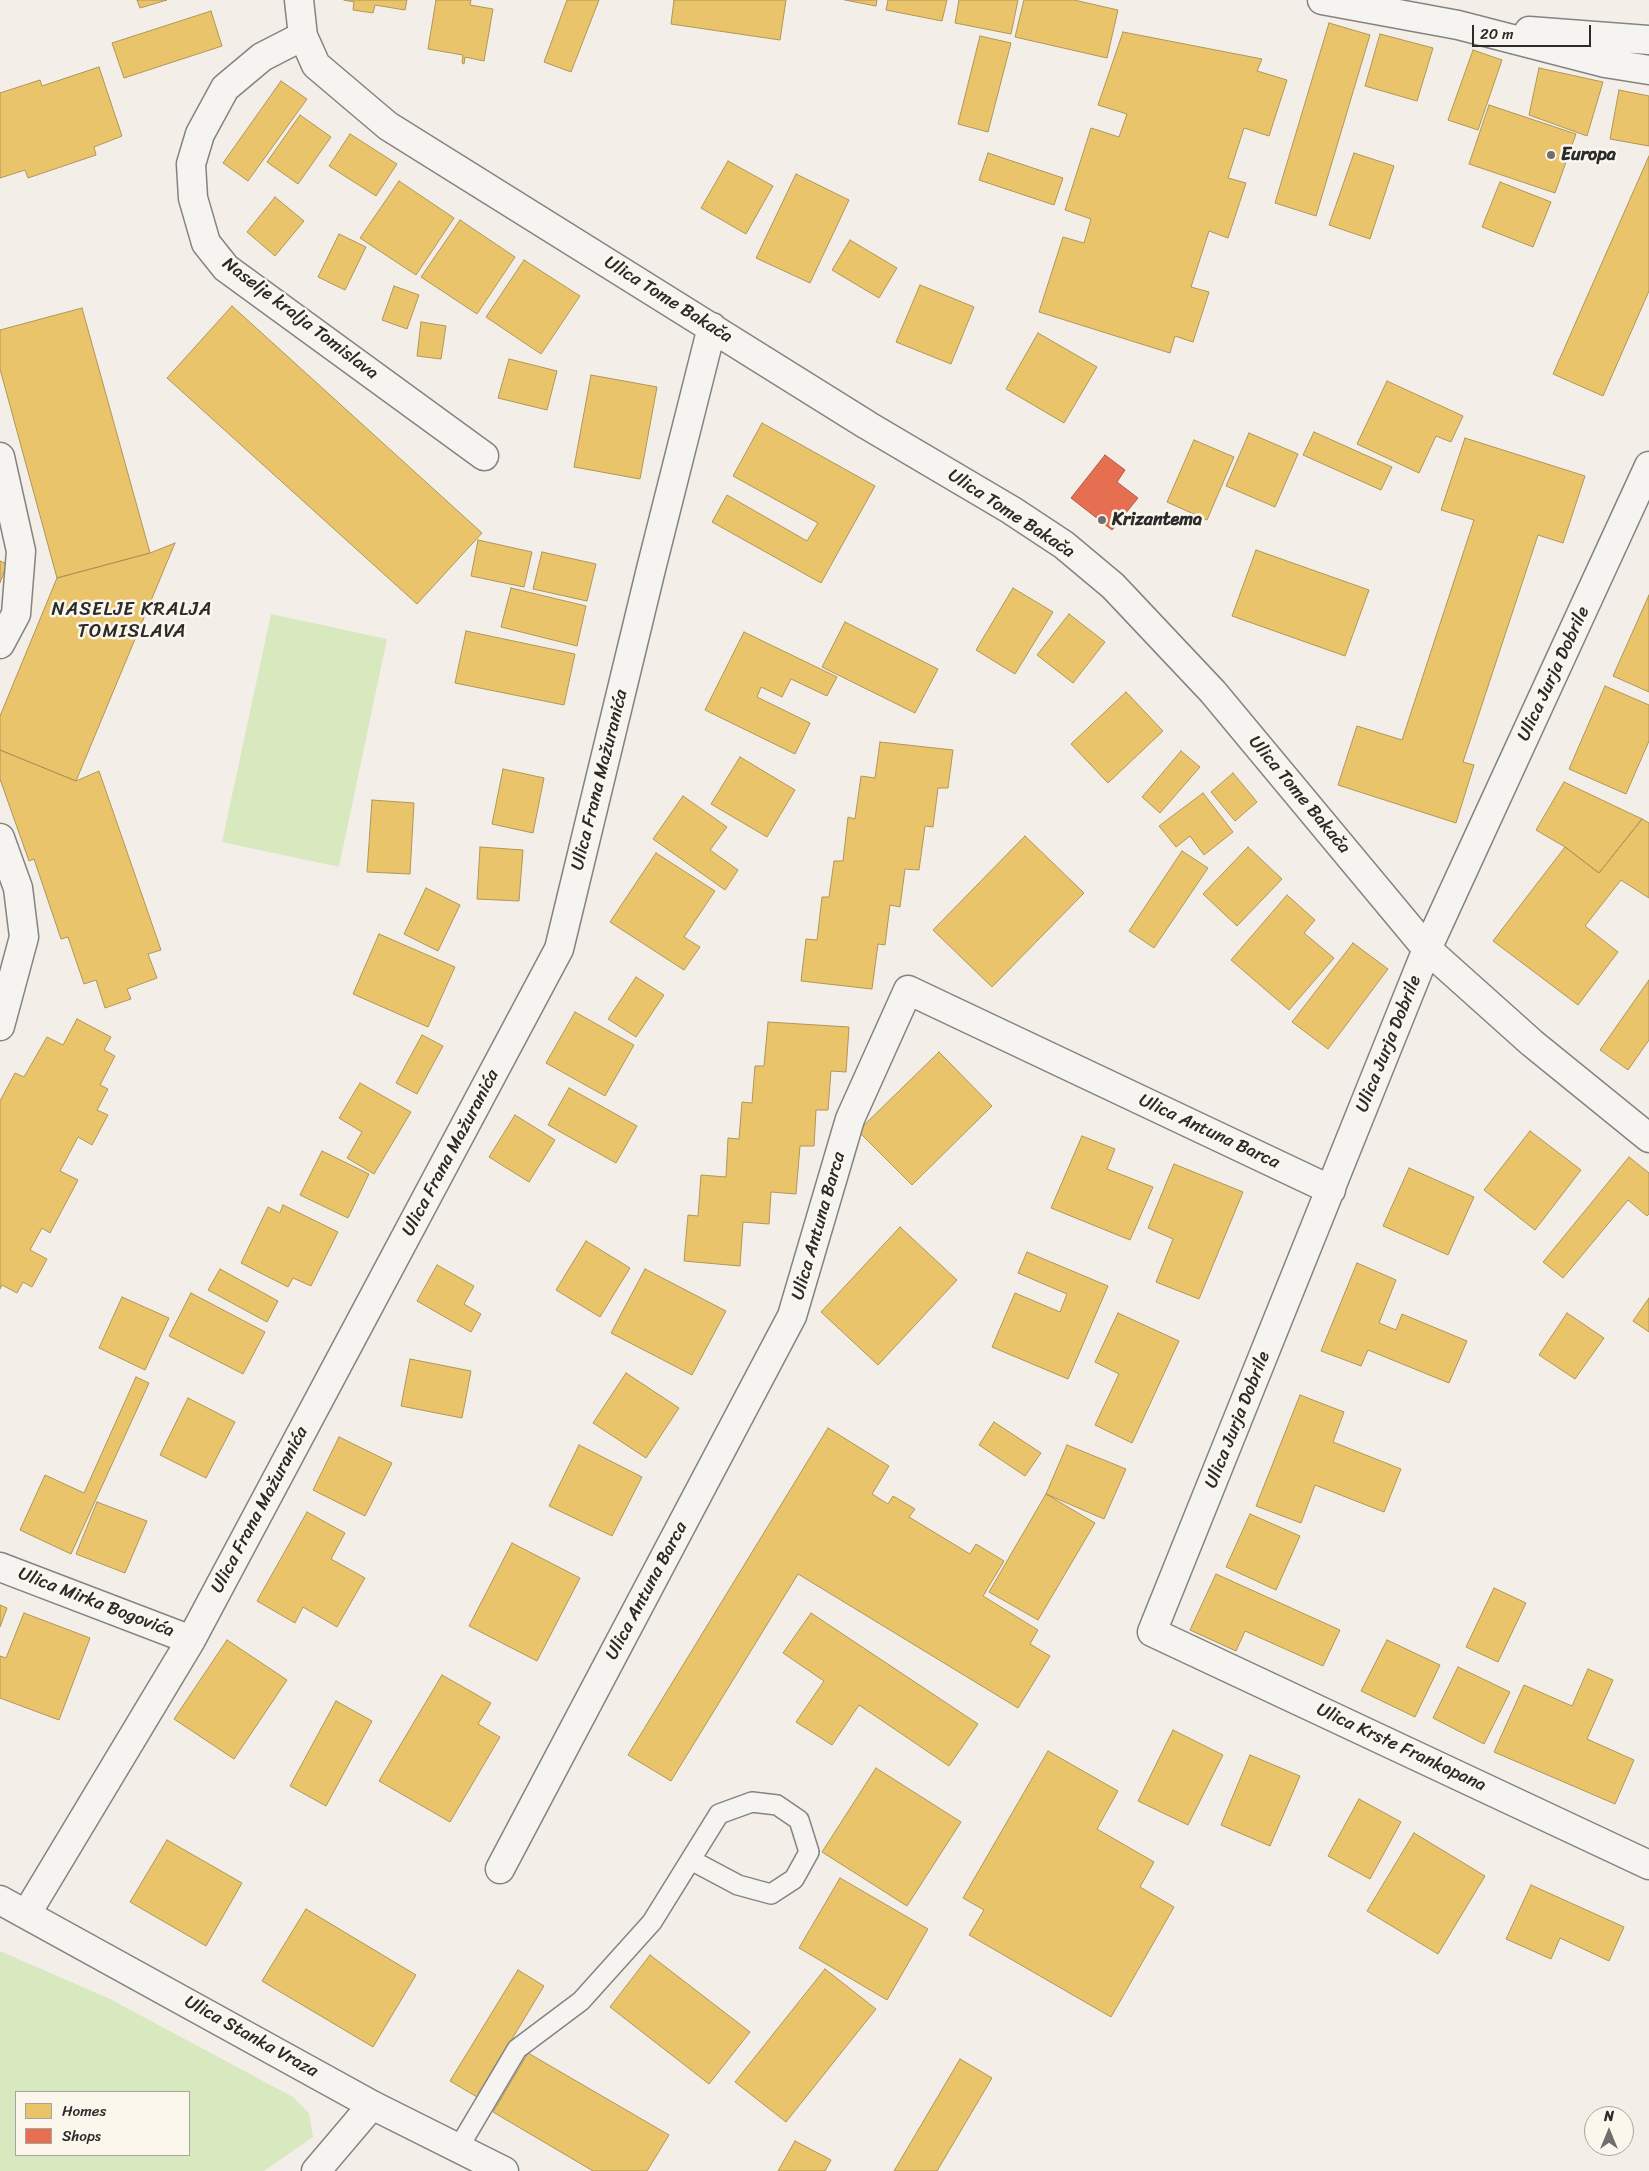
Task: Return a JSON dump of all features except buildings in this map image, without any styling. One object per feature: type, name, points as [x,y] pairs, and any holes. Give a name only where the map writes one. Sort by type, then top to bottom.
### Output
[{"type":"street","name":"Ulica Tome Bakača","points":[[300,0],[303,36],[316,65],[388,126],[868,424],[1011,510],[1064,545],[1113,586],[1213,692],[1428,949],[1532,1043],[1649,1138]]},
{"type":"street","points":[[1322,0],[1458,25],[1606,63],[1649,70]]},
{"type":"street","points":[[1458,25],[1649,40]]},
{"type":"street","name":"Naselje kralja Tomislava","points":[[303,36],[262,57],[225,88],[200,134],[191,164],[193,198],[206,243],[226,268],[484,456]]},
{"type":"street","name":"Ulica Frana Mažuranića","points":[[27,1914],[191,1640],[559,949],[712,327]]},
{"type":"street","points":[[0,457],[21,551],[16,614],[0,644]]},
{"type":"street","name":"Ulica Jurja Dobrile","points":[[1152,1632],[1428,949],[1649,466]]},
{"type":"street","points":[[0,838],[18,888],[24,938],[0,1026]]},
{"type":"street","name":"Ulica Antuna Barca","points":[[500,1870],[792,1316],[850,1119],[908,990],[1331,1190]]},
{"type":"street","name":"Ulica Mirka Bogovića","points":[[0,1566],[191,1640]]},
{"type":"street","name":"Ulica Krste Frankopana","points":[[1152,1632],[1649,1865]]},
{"type":"street","name":"Ulica Stanka Vraza","points":[[0,1900],[372,2105],[504,2171]]},
{"type":"street","points":[[316,2171],[372,2105]]},
{"type":"lane","points":[[459,2147],[517,2049],[581,2002],[652,1922],[719,1814],[752,1802],[777,1805],[799,1820],[809,1852],[794,1879],[771,1894],[738,1885],[691,1860]]},
{"type":"green space","points":[[271,614],[387,639],[339,867],[222,842]]},
{"type":"green space","points":[[0,1951],[110,1999],[293,2097],[309,2113],[313,2137],[264,2171],[0,2171]]},
{"type":"place","name":"Europa","points":[[1551,155]]},
{"type":"place","name":"Krizantema","points":[[1102,520]]},
{"type":"district","name":"NASELJE KRALJA TOMISLAVA","points":[[132,621]]}]
